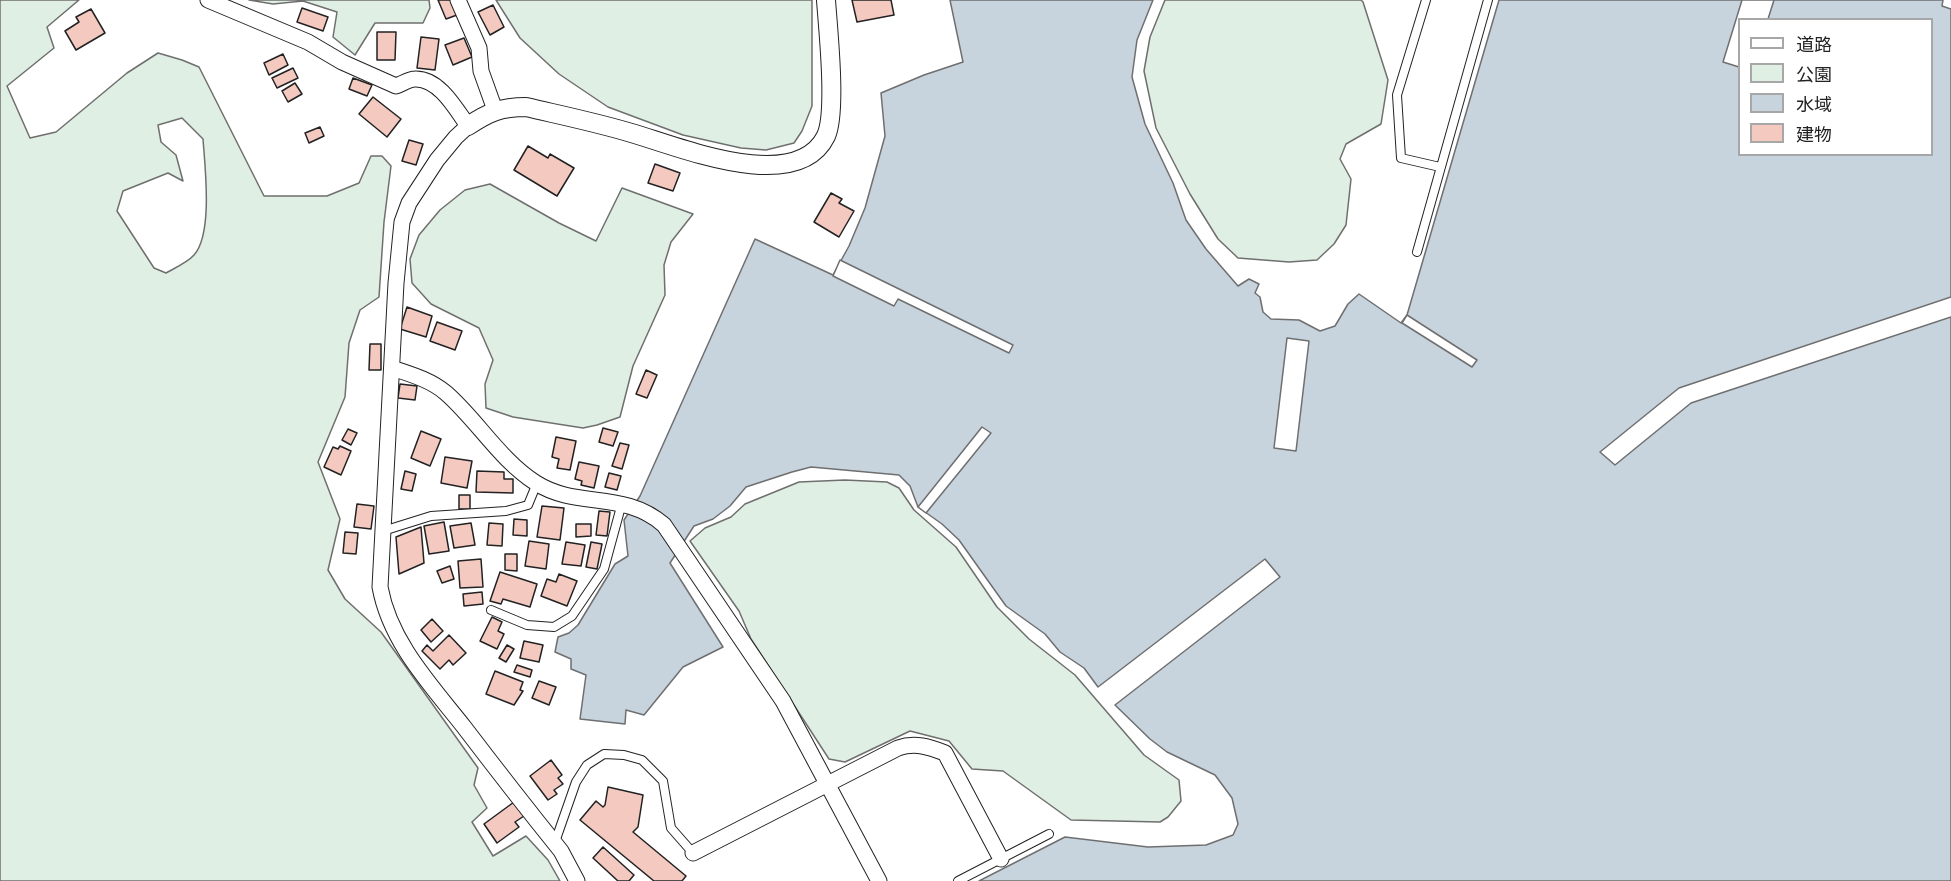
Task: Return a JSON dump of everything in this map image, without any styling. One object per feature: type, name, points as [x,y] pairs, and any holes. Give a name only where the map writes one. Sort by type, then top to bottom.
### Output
[{"type":"street","points":[[208,0],[308,42],[342,62],[396,86],[414,79],[428,82],[441,90],[468,126]]},
{"type":"street","points":[[458,0],[479,48],[481,71],[495,110]]},
{"type":"street","points":[[577,881],[555,843],[426,681],[390,623],[380,587],[396,283],[402,222],[409,203],[436,160],[456,136],[495,110],[510,107],[526,107],[626,131],[694,153],[749,164],[785,164],[802,159],[815,152],[826,135],[831,116],[826,0]]},
{"type":"street","points":[[392,368],[420,378],[444,391],[510,461],[537,483],[581,498],[625,504],[648,512],[664,525],[783,701],[879,881]]},
{"type":"street","points":[[693,853],[906,745],[915,745],[945,753],[1001,859]]},
{"type":"lane","points":[[1426,0],[1397,95],[1401,158],[1440,167]]},
{"type":"lane","points":[[1417,252],[1488,0]]},
{"type":"lane","points":[[383,531],[431,516],[506,511],[528,505],[537,483]]},
{"type":"lane","points":[[491,610],[527,625],[554,627],[572,616],[604,569],[625,504]]},
{"type":"lane","points":[[555,843],[576,782],[587,765],[604,754],[642,760],[663,781],[672,828],[693,853]]},
{"type":"lane","points":[[958,881],[1049,834]]},
{"type":"green space","points":[[0,0],[79,0],[47,27],[54,48],[7,86],[30,138],[56,132],[127,73],[158,53],[199,67],[264,196],[327,196],[359,183],[371,156],[382,156],[391,166],[384,222],[379,297],[360,310],[349,343],[345,397],[318,462],[340,519],[328,570],[345,599],[381,632],[478,768],[474,785],[487,808],[472,822],[493,856],[526,836],[548,860],[560,881],[0,881]],"holes":[[[182,118],[203,139],[206,182],[204,232],[194,255],[166,273],[154,268],[117,211],[123,191],[168,173],[183,181],[176,155],[161,142],[158,125]]]},
{"type":"green space","points":[[249,0],[429,0],[430,8],[423,23],[375,23],[355,55],[333,37],[337,12],[303,1],[273,4]]},
{"type":"green space","points":[[496,0],[812,0],[812,106],[802,131],[794,143],[766,150],[741,148],[683,135],[608,107],[559,74],[520,38]]},
{"type":"green space","points":[[1165,0],[1361,0],[1363,2],[1388,80],[1381,124],[1346,144],[1340,159],[1351,179],[1346,225],[1334,244],[1317,260],[1289,262],[1238,258],[1218,239],[1190,194],[1156,128],[1144,71],[1150,37]]},
{"type":"green space","points":[[490,184],[596,241],[622,188],[693,214],[671,242],[664,265],[665,295],[633,366],[620,417],[583,428],[513,417],[486,408],[485,384],[493,360],[479,328],[431,304],[412,283],[410,259],[419,235],[440,210],[465,190]]},
{"type":"green space","points":[[845,480],[887,482],[899,488],[914,510],[956,547],[997,607],[1029,639],[1075,675],[1144,755],[1179,780],[1181,801],[1168,817],[1160,822],[1071,820],[1003,771],[972,769],[949,741],[910,731],[845,762],[829,759],[751,639],[739,611],[690,541],[705,528],[731,517],[745,504],[799,482]]},
{"type":"water","points":[[950,0],[1153,0],[1137,40],[1132,77],[1145,124],[1173,183],[1186,220],[1206,249],[1238,286],[1249,279],[1259,284],[1255,293],[1260,297],[1263,312],[1271,319],[1299,320],[1320,331],[1335,326],[1348,304],[1359,294],[1401,323],[1407,315],[1499,0],[1943,0],[1942,6],[1951,9],[1951,297],[1679,388],[1600,452],[1615,465],[1691,403],[1951,317],[1951,881],[979,881],[1065,837],[1148,847],[1206,845],[1233,835],[1238,824],[1232,798],[1215,775],[1167,752],[1115,705],[1280,577],[1265,559],[1098,687],[1084,668],[1060,652],[1045,634],[1006,606],[959,540],[942,524],[918,507],[910,486],[899,475],[811,467],[746,487],[730,506],[713,519],[694,526],[670,563],[723,647],[683,667],[644,715],[626,710],[625,724],[580,719],[586,675],[571,669],[571,659],[555,652],[558,637],[569,633],[578,625],[615,564],[628,556],[624,520],[640,496],[755,239],[833,275],[849,246],[865,208],[885,136],[881,93],[963,62]]},
{"type":"pier","points":[[1742,0],[1774,0],[1768,18],[1738,18],[1738,67],[1723,62]]},
{"type":"pier","points":[[840,260],[1013,345],[1009,353],[898,299],[894,306],[833,276]]},
{"type":"pier","points":[[1407,315],[1477,360],[1472,367],[1402,323]]},
{"type":"pier","points":[[1287,338],[1309,341],[1296,451],[1274,448]]},
{"type":"pier","points":[[982,427],[991,433],[926,513],[918,507]]},
{"type":"building","points":[[438,0],[451,0],[457,15],[446,19]]},
{"type":"building","points":[[852,0],[891,0],[894,15],[857,22]]},
{"type":"building","points":[[493,5],[504,27],[490,35],[478,12]]},
{"type":"building","points":[[302,8],[328,17],[323,31],[297,22]]},
{"type":"building","points":[[91,9],[105,33],[76,50],[65,31],[79,22],[76,17]]},
{"type":"building","points":[[377,32],[396,32],[395,60],[377,60]]},
{"type":"building","points":[[421,37],[439,39],[435,70],[417,68]]},
{"type":"building","points":[[464,38],[472,57],[453,65],[445,45]]},
{"type":"building","points":[[283,54],[288,65],[269,75],[264,63]]},
{"type":"building","points":[[293,68],[298,78],[277,88],[272,78]]},
{"type":"building","points":[[353,78],[372,85],[367,96],[349,89]]},
{"type":"building","points":[[295,83],[302,94],[288,102],[282,91]]},
{"type":"building","points":[[373,97],[401,119],[387,137],[359,114]]},
{"type":"building","points":[[320,127],[324,136],[309,143],[305,133]]},
{"type":"building","points":[[409,140],[423,144],[416,165],[402,161]]},
{"type":"building","points":[[528,146],[548,158],[550,154],[574,168],[557,196],[514,170]]},
{"type":"building","points":[[655,164],[680,173],[673,191],[648,183]]},
{"type":"building","points":[[831,193],[842,199],[839,203],[854,211],[839,237],[814,222]]},
{"type":"building","points":[[407,307],[432,316],[426,337],[400,329]]},
{"type":"building","points":[[437,322],[462,331],[455,350],[430,341]]},
{"type":"building","points":[[370,344],[381,344],[381,370],[369,370]]},
{"type":"building","points":[[646,370],[657,375],[647,398],[636,394]]},
{"type":"building","points":[[400,384],[417,386],[415,400],[398,398]]},
{"type":"building","points":[[603,428],[618,432],[613,446],[599,442]]},
{"type":"building","points":[[348,429],[357,433],[351,445],[342,440]]},
{"type":"building","points":[[421,431],[441,439],[430,466],[411,458]]},
{"type":"building","points":[[556,437],[576,441],[570,470],[557,468],[559,459],[552,457]]},
{"type":"building","points":[[620,443],[629,445],[622,469],[612,466]]},
{"type":"building","points":[[340,446],[351,451],[341,475],[324,467],[333,447],[338,449]]},
{"type":"building","points":[[445,457],[472,461],[467,488],[441,483]]},
{"type":"building","points":[[579,462],[599,466],[594,488],[581,485],[582,481],[575,479]]},
{"type":"building","points":[[405,471],[416,474],[412,491],[401,489]]},
{"type":"building","points":[[477,471],[504,472],[504,479],[513,479],[513,493],[476,492]]},
{"type":"building","points":[[609,473],[621,476],[617,490],[605,487]]},
{"type":"building","points":[[459,495],[470,495],[470,509],[459,509]]},
{"type":"building","points":[[357,504],[374,506],[371,529],[354,527]]},
{"type":"building","points":[[542,506],[564,508],[560,540],[537,537]]},
{"type":"building","points":[[599,511],[610,512],[607,536],[596,535]]},
{"type":"building","points":[[514,519],[527,520],[527,536],[513,535]]},
{"type":"building","points":[[444,522],[449,551],[429,554],[424,526]]},
{"type":"building","points":[[471,523],[475,545],[454,548],[450,526]]},
{"type":"building","points":[[489,523],[503,524],[502,546],[487,545]]},
{"type":"building","points":[[576,524],[591,524],[591,536],[576,537]]},
{"type":"building","points":[[421,527],[424,563],[399,574],[396,537]]},
{"type":"building","points":[[345,532],[358,533],[356,554],[343,553]]},
{"type":"building","points":[[529,541],[549,544],[546,569],[525,566]]},
{"type":"building","points":[[566,542],[585,545],[581,566],[562,564]]},
{"type":"building","points":[[591,542],[602,544],[597,569],[586,567]]},
{"type":"building","points":[[505,554],[517,554],[517,571],[505,570]]},
{"type":"building","points":[[481,559],[483,587],[460,588],[458,561]]},
{"type":"building","points":[[450,566],[454,579],[442,583],[437,571]]},
{"type":"building","points":[[500,572],[537,584],[530,607],[503,599],[501,604],[490,601]]},
{"type":"building","points":[[559,574],[577,581],[567,606],[541,596],[547,579],[556,582]]},
{"type":"building","points":[[482,592],[483,604],[464,606],[463,594]]},
{"type":"building","points":[[492,617],[502,622],[498,631],[504,634],[497,649],[480,641]]},
{"type":"building","points":[[432,619],[443,631],[431,642],[421,630]]},
{"type":"building","points":[[449,635],[466,653],[453,665],[449,660],[440,669],[422,651],[427,645],[433,651]]},
{"type":"building","points":[[524,641],[543,645],[539,662],[520,658]]},
{"type":"building","points":[[507,645],[514,649],[506,662],[499,658]]},
{"type":"building","points":[[517,665],[532,670],[530,677],[514,672]]},
{"type":"building","points":[[495,671],[523,682],[520,690],[523,691],[514,705],[486,694]]},
{"type":"building","points":[[539,681],[556,687],[549,705],[532,698]]},
{"type":"building","points":[[551,760],[562,775],[558,778],[563,784],[554,790],[557,794],[548,800],[530,776]]},
{"type":"building","points":[[608,787],[643,795],[638,827],[633,832],[686,876],[682,881],[654,881],[580,820],[596,801],[603,807],[605,805]]},
{"type":"building","points":[[514,802],[524,816],[515,822],[519,827],[497,843],[484,824]]},
{"type":"building","points":[[603,847],[634,875],[629,881],[618,881],[593,858]]}]
